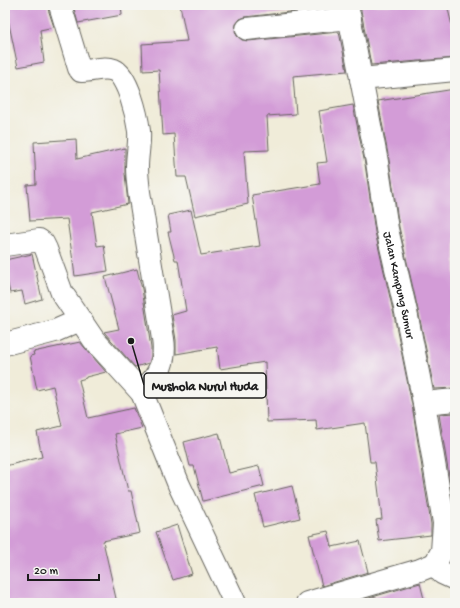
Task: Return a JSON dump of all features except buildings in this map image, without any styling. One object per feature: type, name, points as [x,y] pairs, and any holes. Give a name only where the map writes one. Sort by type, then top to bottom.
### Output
[{"type":"street","points":[[60,5],[81,71],[106,69],[116,71],[122,77],[130,94],[136,116],[139,131],[137,168],[139,192],[164,350],[164,357],[160,369],[142,393]]},
{"type":"street","points":[[247,29],[348,12]]},
{"type":"street","name":"Jalan Kampung Sumur","points":[[348,12],[377,162],[387,229],[450,522],[442,551],[435,564]]},
{"type":"street","points":[[361,79],[455,70]]},
{"type":"street","points":[[5,245],[38,240],[43,243],[62,293],[94,340],[142,393],[179,486],[234,603]]},
{"type":"street","points":[[5,344],[55,331],[80,320]]},
{"type":"street","points":[[424,404],[455,400]]},
{"type":"street","points":[[307,603],[420,570],[435,564],[442,573],[455,579]]},
{"type":"place","name":"Mushola Nurul Huda","points":[[131,341]]}]
